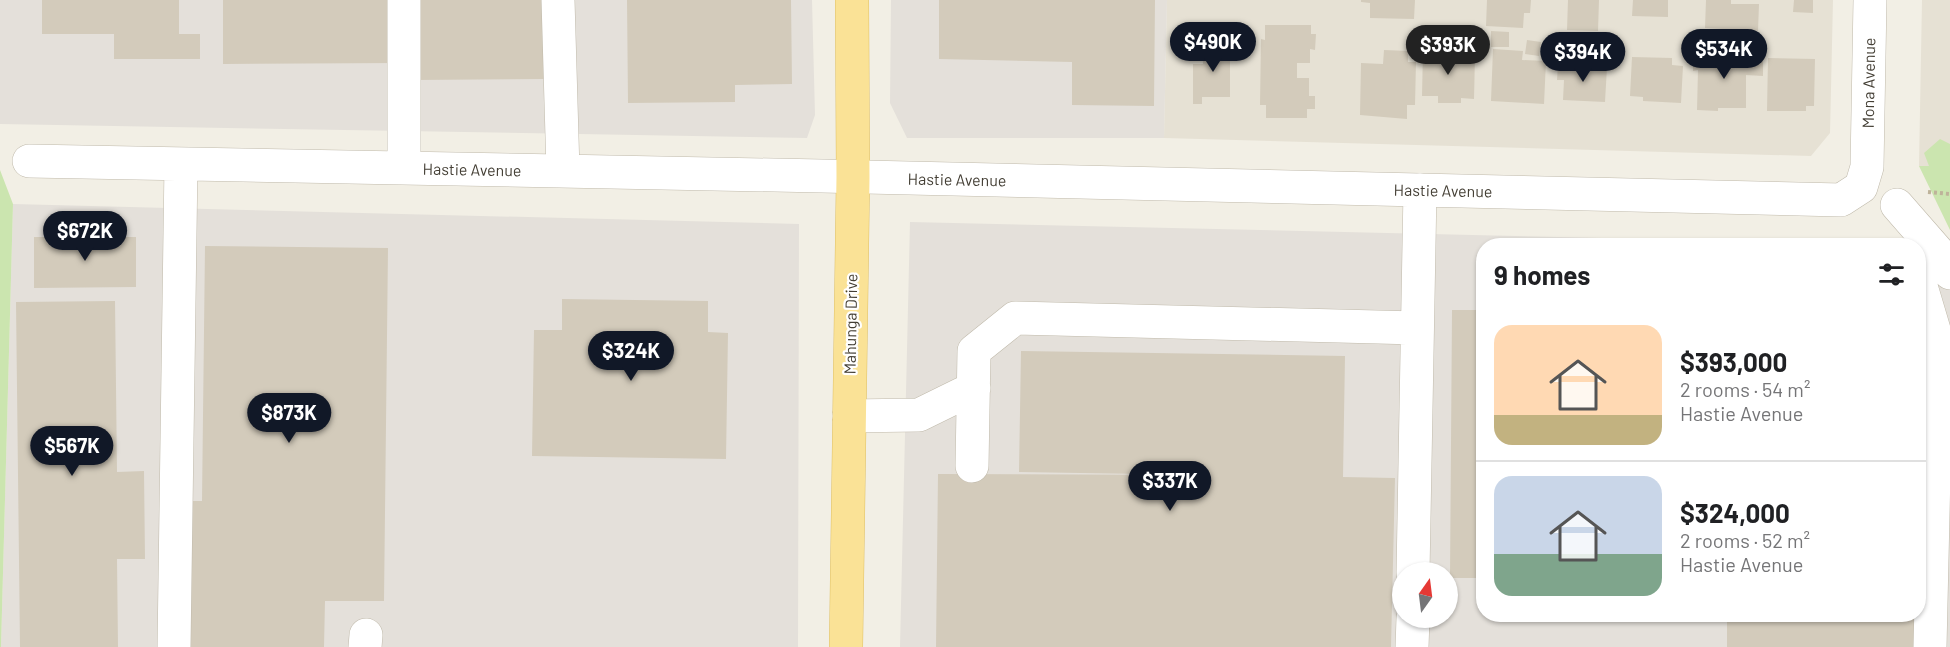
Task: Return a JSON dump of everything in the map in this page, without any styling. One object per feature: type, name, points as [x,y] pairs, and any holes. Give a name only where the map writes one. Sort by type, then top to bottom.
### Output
[{"type":"main road","name":"Mahunga Drive","points":[[846,647],[853,177],[852,0]]},
{"type":"street","points":[[404,0],[404,168]]},
{"type":"street","points":[[558,0],[563,171]]},
{"type":"street","name":"Mona Avenue","points":[[1864,177],[1870,0]]},
{"type":"street","name":"Hastie Avenue","points":[[29,161],[1841,200],[1864,177]]},
{"type":"street","points":[[174,647],[181,164]]},
{"type":"street","points":[[1864,177],[1897,205],[1926,238]]},
{"type":"street","points":[[1413,562],[1420,190]]},
{"type":"street","points":[[1897,205],[1907,238]]},
{"type":"street","points":[[1926,238],[1945,260],[1950,273]]},
{"type":"street","points":[[1926,303],[1937,340],[1930,647]]},
{"type":"street","points":[[972,466],[974,351],[1015,318],[1417,328]]},
{"type":"street","points":[[849,416],[919,415],[974,388]]},
{"type":"street","points":[[1412,647],[1413,628]]},
{"type":"shaded area","points":[[0,0],[812,0],[815,115],[807,138],[0,124]]},
{"type":"shaded area","points":[[891,0],[1167,0],[1164,138],[907,138],[890,103]]},
{"type":"shaded area","points":[[1167,0],[1833,0],[1830,133],[1811,156],[1164,138]]},
{"type":"shaded area","points":[[1922,0],[1950,0],[1950,167],[1919,166]]},
{"type":"shaded area","points":[[13,204],[799,224],[798,647],[1,647]]},
{"type":"shaded area","points":[[910,222],[1603,238],[1476,238],[1476,622],[1926,622],[1926,245],[1950,246],[1950,647],[900,647]]},
{"type":"green space","points":[[1940,139],[1950,144],[1950,230],[1919,166],[1929,166],[1924,153]]},
{"type":"green space","points":[[0,170],[13,204],[1,647],[0,647]]},
{"type":"building","points":[[42,0],[179,0],[179,34],[200,34],[200,59],[114,59],[114,34],[42,34]]},
{"type":"building","points":[[223,0],[400,0],[400,63],[223,64]]},
{"type":"building","points":[[413,0],[544,0],[545,79],[414,80]]},
{"type":"building","points":[[627,0],[791,0],[792,84],[735,85],[735,102],[628,103]]},
{"type":"building","points":[[939,0],[1155,0],[1154,106],[1072,105],[1072,62],[939,59]]},
{"type":"building","points":[[1361,0],[1415,0],[1414,19],[1370,18],[1370,3],[1361,2]]},
{"type":"building","points":[[1487,0],[1531,0],[1530,13],[1524,13],[1523,28],[1486,26]]},
{"type":"building","points":[[1568,0],[1599,0],[1598,31],[1567,30]]},
{"type":"building","points":[[1633,0],[1668,0],[1668,17],[1632,16]]},
{"type":"building","points":[[1706,0],[1731,0],[1731,4],[1759,4],[1758,31],[1705,28]]},
{"type":"building","points":[[1794,0],[1813,0],[1813,13],[1793,12]]},
{"type":"building","points":[[1265,25],[1311,25],[1311,34],[1316,34],[1315,50],[1310,49],[1310,63],[1297,63],[1297,78],[1309,78],[1309,96],[1315,96],[1315,109],[1307,109],[1307,118],[1266,118],[1266,105],[1260,105],[1261,39],[1265,40]]},
{"type":"building","points":[[1491,31],[1509,32],[1509,47],[1491,47]]},
{"type":"building","points":[[1527,40],[1541,42],[1539,56],[1525,54]]},
{"type":"building","points":[[1203,43],[1230,43],[1230,97],[1202,97],[1202,104],[1193,104],[1193,64],[1203,64]]},
{"type":"building","points":[[1493,49],[1523,51],[1522,60],[1546,61],[1544,104],[1491,101]]},
{"type":"building","points":[[1384,50],[1408,51],[1408,62],[1416,62],[1415,105],[1407,105],[1407,119],[1360,115],[1361,63],[1383,64]]},
{"type":"building","points":[[1423,50],[1452,50],[1452,56],[1475,56],[1474,99],[1461,98],[1461,103],[1438,103],[1438,96],[1422,96]]},
{"type":"building","points":[[1693,55],[1763,57],[1763,76],[1746,75],[1746,108],[1718,108],[1718,111],[1697,110],[1698,70],[1693,71]]},
{"type":"building","points":[[1632,57],[1672,58],[1672,65],[1683,66],[1681,103],[1643,101],[1643,97],[1630,96]]},
{"type":"building","points":[[1768,58],[1815,59],[1814,106],[1806,106],[1806,111],[1767,111]]},
{"type":"building","points":[[1558,64],[1607,67],[1605,102],[1563,100],[1564,80],[1557,80]]},
{"type":"building","points":[[34,237],[136,237],[136,287],[34,288]]},
{"type":"building","points":[[205,246],[388,248],[384,601],[325,601],[324,647],[185,647],[187,501],[202,501]]},
{"type":"building","points":[[562,299],[708,301],[708,332],[728,333],[726,459],[532,456],[534,330],[562,330]]},
{"type":"building","points":[[115,301],[117,472],[144,471],[145,559],[117,559],[118,647],[20,647],[16,302]]},
{"type":"building","points":[[1452,310],[1476,310],[1476,578],[1458,578],[1458,562],[1450,562]]},
{"type":"building","points":[[1021,351],[1345,356],[1343,477],[1395,478],[1391,647],[936,647],[938,474],[1203,475],[1019,472]]},
{"type":"building","points":[[1727,622],[1915,622],[1915,647],[1727,647]]}]
